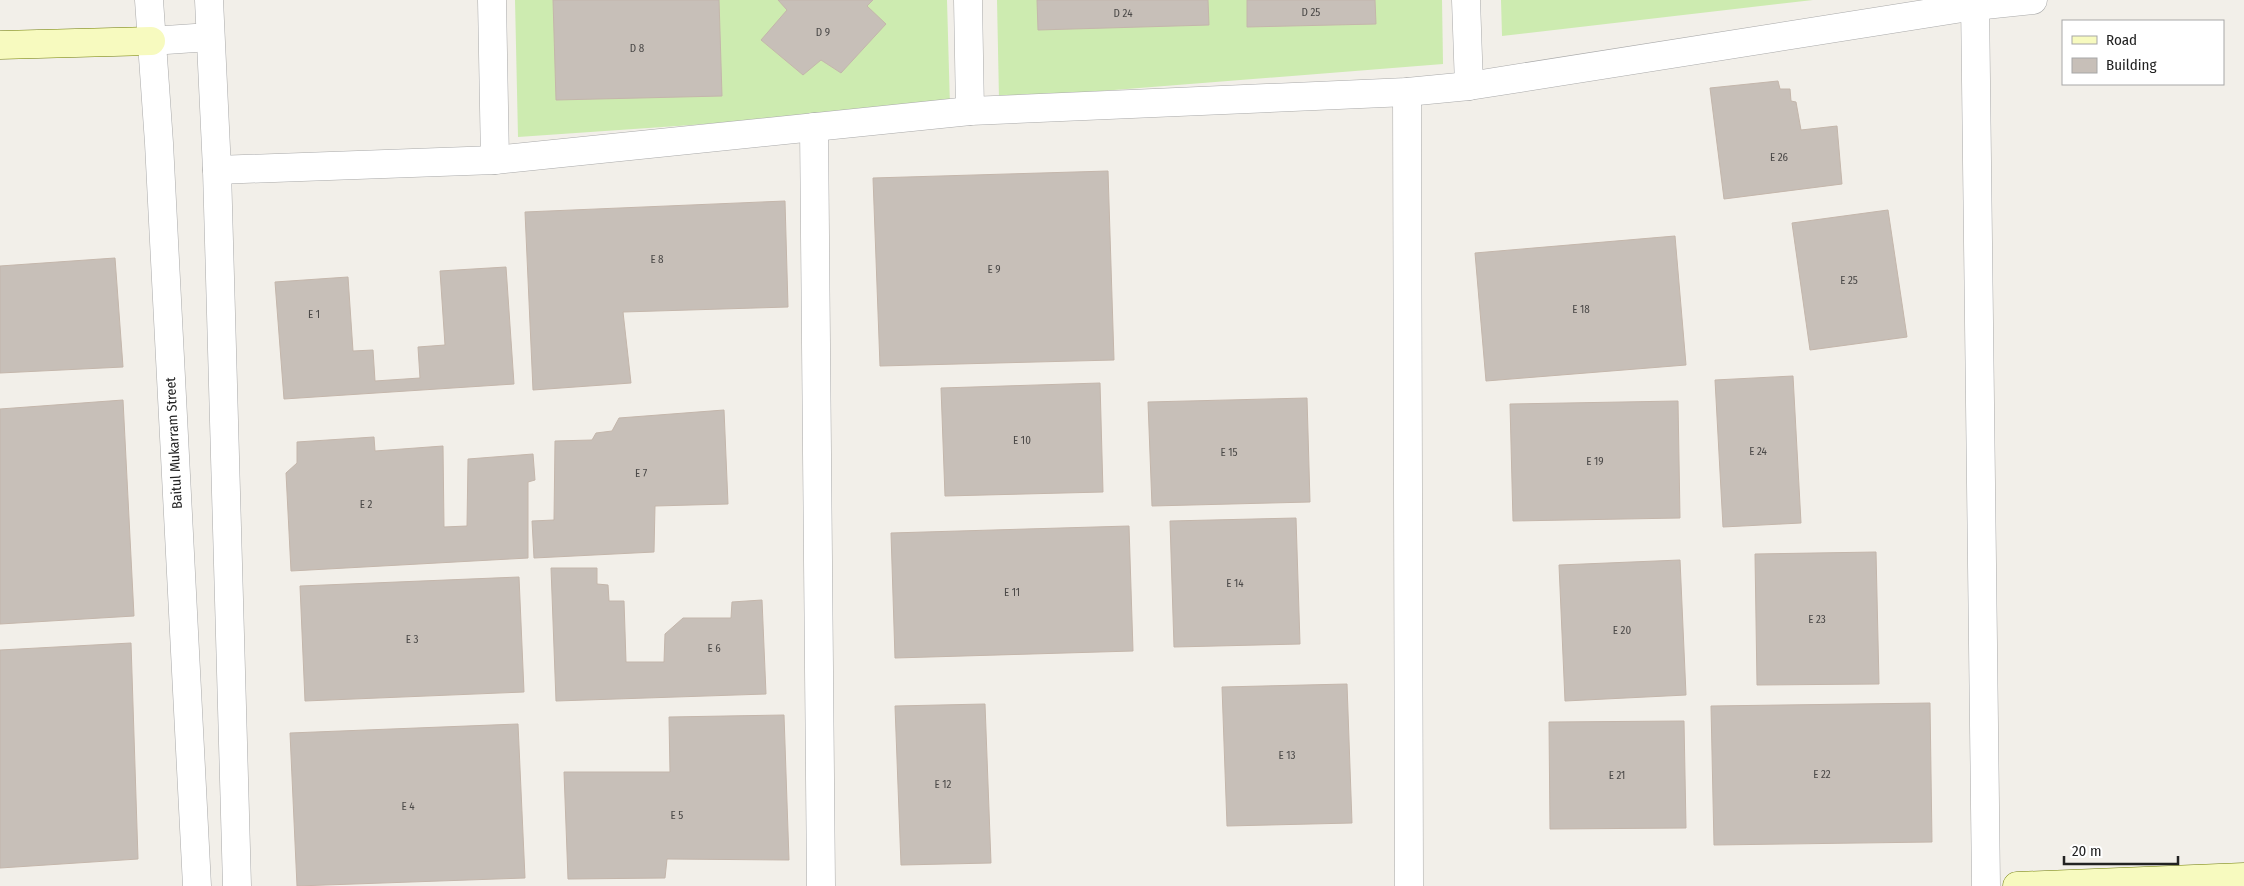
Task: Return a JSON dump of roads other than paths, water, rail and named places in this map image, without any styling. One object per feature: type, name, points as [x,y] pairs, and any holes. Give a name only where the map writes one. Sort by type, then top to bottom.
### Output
[{"type":"street","name":"Baitul Mukarram Street","points":[[149,0],[159,143],[197,886]]},
{"type":"street","points":[[209,0],[217,170],[237,886]]},
{"type":"street","points":[[492,0],[495,160]]},
{"type":"street","points":[[968,0],[970,111]]},
{"type":"street","points":[[1466,0],[1469,86]]},
{"type":"street","points":[[217,170],[495,160],[970,111],[1407,92],[1469,86],[1975,3],[2034,0]]},
{"type":"street","points":[[1975,3],[1986,886]]},
{"type":"street","points":[[0,45],[151,41],[210,37]]},
{"type":"street","points":[[1407,92],[1409,886]]},
{"type":"street","points":[[814,126],[821,886]]},
{"type":"street","points":[[2017,886],[2244,877]]}]
